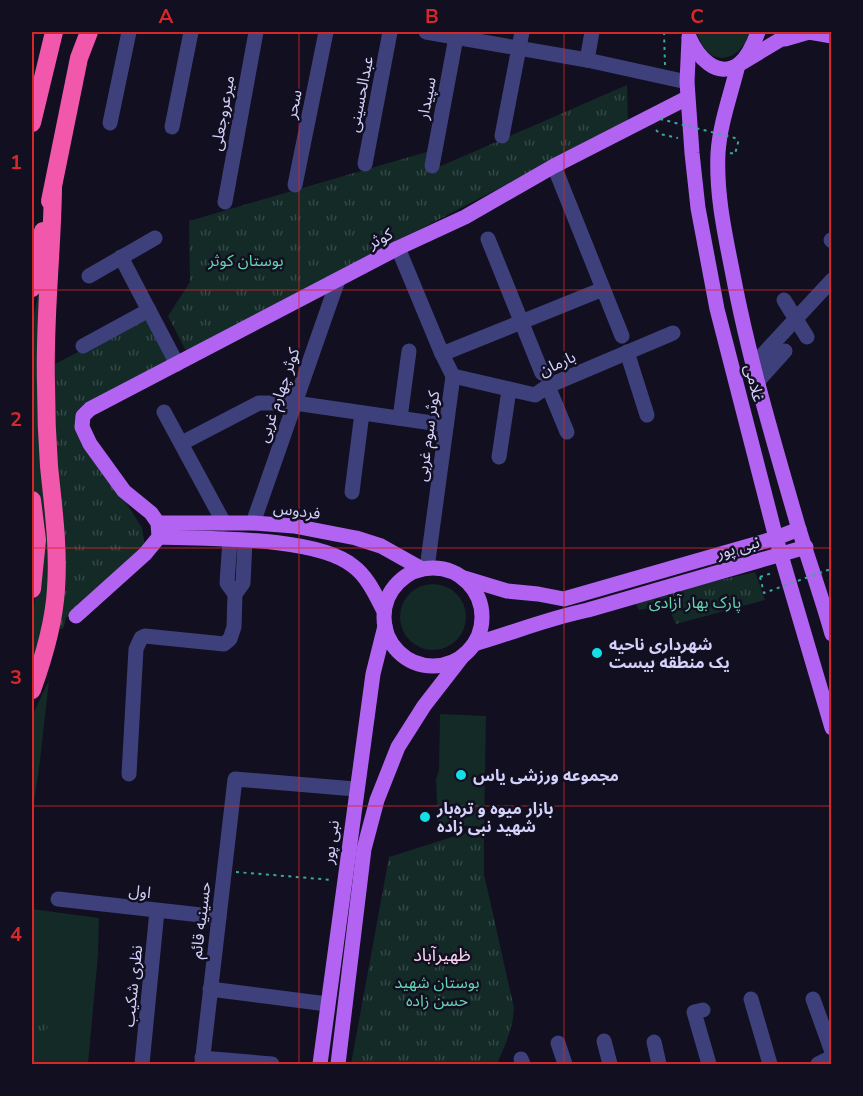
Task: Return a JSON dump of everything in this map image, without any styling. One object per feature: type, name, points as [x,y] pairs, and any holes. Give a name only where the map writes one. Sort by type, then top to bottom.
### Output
[{"type":"highway","points":[[32,288],[79,58],[89,32]]},
{"type":"highway","points":[[32,75],[51,38]]},
{"type":"highway","points":[[32,123],[51,38]]},
{"type":"highway","points":[[32,690],[50,634],[56,588],[45,382],[45,328],[52,243],[53,189]]},
{"type":"highway","points":[[32,500],[36,540],[32,589]]},
{"type":"main road","name":"غلامی","points":[[758,32],[750,51],[738,65],[721,129],[718,191],[738,302],[758,381],[816,585],[827,598],[831,634]]},
{"type":"main road","points":[[688,35],[702,60],[712,66],[728,69],[788,36],[809,32],[831,36]]},
{"type":"main road","name":"غلامی","points":[[688,35],[687,90],[691,142],[698,208],[715,299],[776,538],[831,728]]},
{"type":"main road","name":"کوثر","points":[[159,530],[151,513],[124,491],[90,444],[82,427],[83,416],[90,409],[398,248],[465,217],[687,90]]},
{"type":"main road","name":"فردوس","points":[[159,530],[224,523],[294,526],[356,538],[381,546],[424,568]]},
{"type":"main road","name":"نبی پور","points":[[464,578],[507,591],[564,599],[776,538],[799,529]]},
{"type":"main road","points":[[76,616],[146,554],[159,530],[238,541],[298,546],[342,558],[355,567],[366,580],[384,619],[389,639],[398,651],[415,662],[435,666],[462,657],[474,644],[480,631],[482,616],[477,596],[464,578],[440,568],[424,568],[408,574],[396,584],[388,597],[384,619]]},
{"type":"main road","name":"نبی پور","points":[[474,644],[536,626],[557,616],[588,610],[806,547]]},
{"type":"main road","name":"نبی پور","points":[[320,1065],[355,789],[372,674],[384,619]]},
{"type":"main road","name":"نبی پور","points":[[338,1065],[363,849],[377,800],[398,747],[424,706],[462,657]]},
{"type":"street","points":[[110,123],[129,32]]},
{"type":"street","points":[[172,127],[191,32]]},
{"type":"street","name":"میرعروجعلی","points":[[225,202],[256,32]]},
{"type":"street","name":"سحر","points":[[295,185],[326,32]]},
{"type":"street","name":"عبدالحسینی","points":[[365,164],[390,32]]},
{"type":"street","points":[[426,32],[457,34],[639,71],[666,77],[687,90]]},
{"type":"street","points":[[502,136],[522,32]]},
{"type":"street","points":[[587,60],[592,32]]},
{"type":"street","name":"سپیدار","points":[[432,166],[457,34]]},
{"type":"street","points":[[639,71],[687,90]]},
{"type":"street","points":[[554,166],[622,336]]},
{"type":"street","points":[[89,276],[155,238]]},
{"type":"street","points":[[488,239],[567,432]]},
{"type":"street","name":"کوثر سوم غربی","points":[[398,248],[453,376],[424,568]]},
{"type":"street","points":[[121,257],[177,364]]},
{"type":"street","points":[[754,364],[831,279]]},
{"type":"street","name":"کوثر چهارم غربی","points":[[253,523],[338,280]]},
{"type":"street","points":[[442,354],[603,289]]},
{"type":"street","points":[[784,300],[807,338]]},
{"type":"street","points":[[83,346],[148,310]]},
{"type":"street","name":"بارمان","points":[[453,376],[534,395],[545,379],[627,352],[674,333]]},
{"type":"street","points":[[400,418],[408,351]]},
{"type":"street","points":[[758,381],[785,351]]},
{"type":"street","points":[[627,352],[647,415]]},
{"type":"street","points":[[499,457],[509,390]]},
{"type":"street","points":[[182,443],[259,403],[295,404],[446,425]]},
{"type":"street","points":[[164,412],[224,523]]},
{"type":"street","points":[[352,492],[362,413]]},
{"type":"street","points":[[129,774],[138,643],[145,636],[224,644],[230,639],[234,627],[235,594],[227,582],[238,541]]},
{"type":"street","name":"حسینیه قائم","points":[[202,1061],[234,779],[355,789]]},
{"type":"street","name":"اول","points":[[58,899],[219,917]]},
{"type":"street","name":"نظری شکیب","points":[[142,1065],[157,911]]},
{"type":"street","points":[[210,989],[327,1004]]},
{"type":"street","points":[[751,999],[770,1065]]},
{"type":"street","points":[[813,999],[831,1052]]},
{"type":"street","points":[[703,1010],[694,1012],[710,1065]]},
{"type":"street","points":[[604,1041],[610,1065]]},
{"type":"street","points":[[654,1042],[659,1065]]},
{"type":"street","points":[[558,1043],[565,1065]]},
{"type":"street","points":[[818,1065],[831,1057]]},
{"type":"street","points":[[202,1061],[272,1065]]},
{"type":"path","points":[[664,32],[666,77]]},
{"type":"path","points":[[660,119],[740,139],[735,154]]},
{"type":"path","points":[[660,134],[691,142]]},
{"type":"path","points":[[760,577],[764,593],[828,570],[831,579]]},
{"type":"path","points":[[224,871],[343,881]]},
{"type":"green space","points":[[697,32],[750,32],[738,51],[723,58],[715,57],[708,52],[701,44]]},
{"type":"green space","name":"بوستان کوثر","points":[[627,85],[628,121],[186,351],[168,316],[190,282],[189,221],[430,151],[427,172]]},
{"type":"green space","points":[[49,230],[48,520],[50,592],[32,674],[32,623],[39,565],[37,501],[32,482],[32,327]]},
{"type":"green space","points":[[146,317],[168,362],[78,426],[142,528],[145,546],[66,618],[63,629],[58,629],[51,366]]},
{"type":"green space","name":"پارک بهار آزادی","points":[[755,572],[765,600],[676,624],[667,605],[639,610],[634,600]]},
{"type":"green space","points":[[433,584],[446,587],[456,594],[463,604],[466,617],[463,630],[456,640],[446,647],[433,650],[420,647],[410,640],[403,630],[400,617],[403,604],[410,594],[420,587]]},
{"type":"green space","points":[[49,680],[40,761],[32,817],[32,716]]},
{"type":"green space","name":"مجموعه ورزشی یاس","points":[[440,714],[486,716],[484,827],[438,824],[436,779],[439,770]]},
{"type":"green space","name":"بوستان شهید حسن زاده","points":[[484,827],[484,874],[514,1008],[506,1044],[497,1064],[351,1064],[389,857]]},
{"type":"green space","points":[[32,909],[99,918],[88,1064],[32,1064]]},
{"type":"green space","points":[[41,1010],[52,1021],[32,1050],[32,1019]]},
{"type":"place","name":"شهرداری ناحیه یک منطقه بیست","points":[[597,653]]},
{"type":"place","name":"مجموعه ورزشی یاس","points":[[461,775]]},
{"type":"place","name":"بازار میوه و تره‌بار شهید نبی زاده","points":[[425,817]]},
{"type":"district","name":"ظهیرآباد","points":[[442,955]]}]
